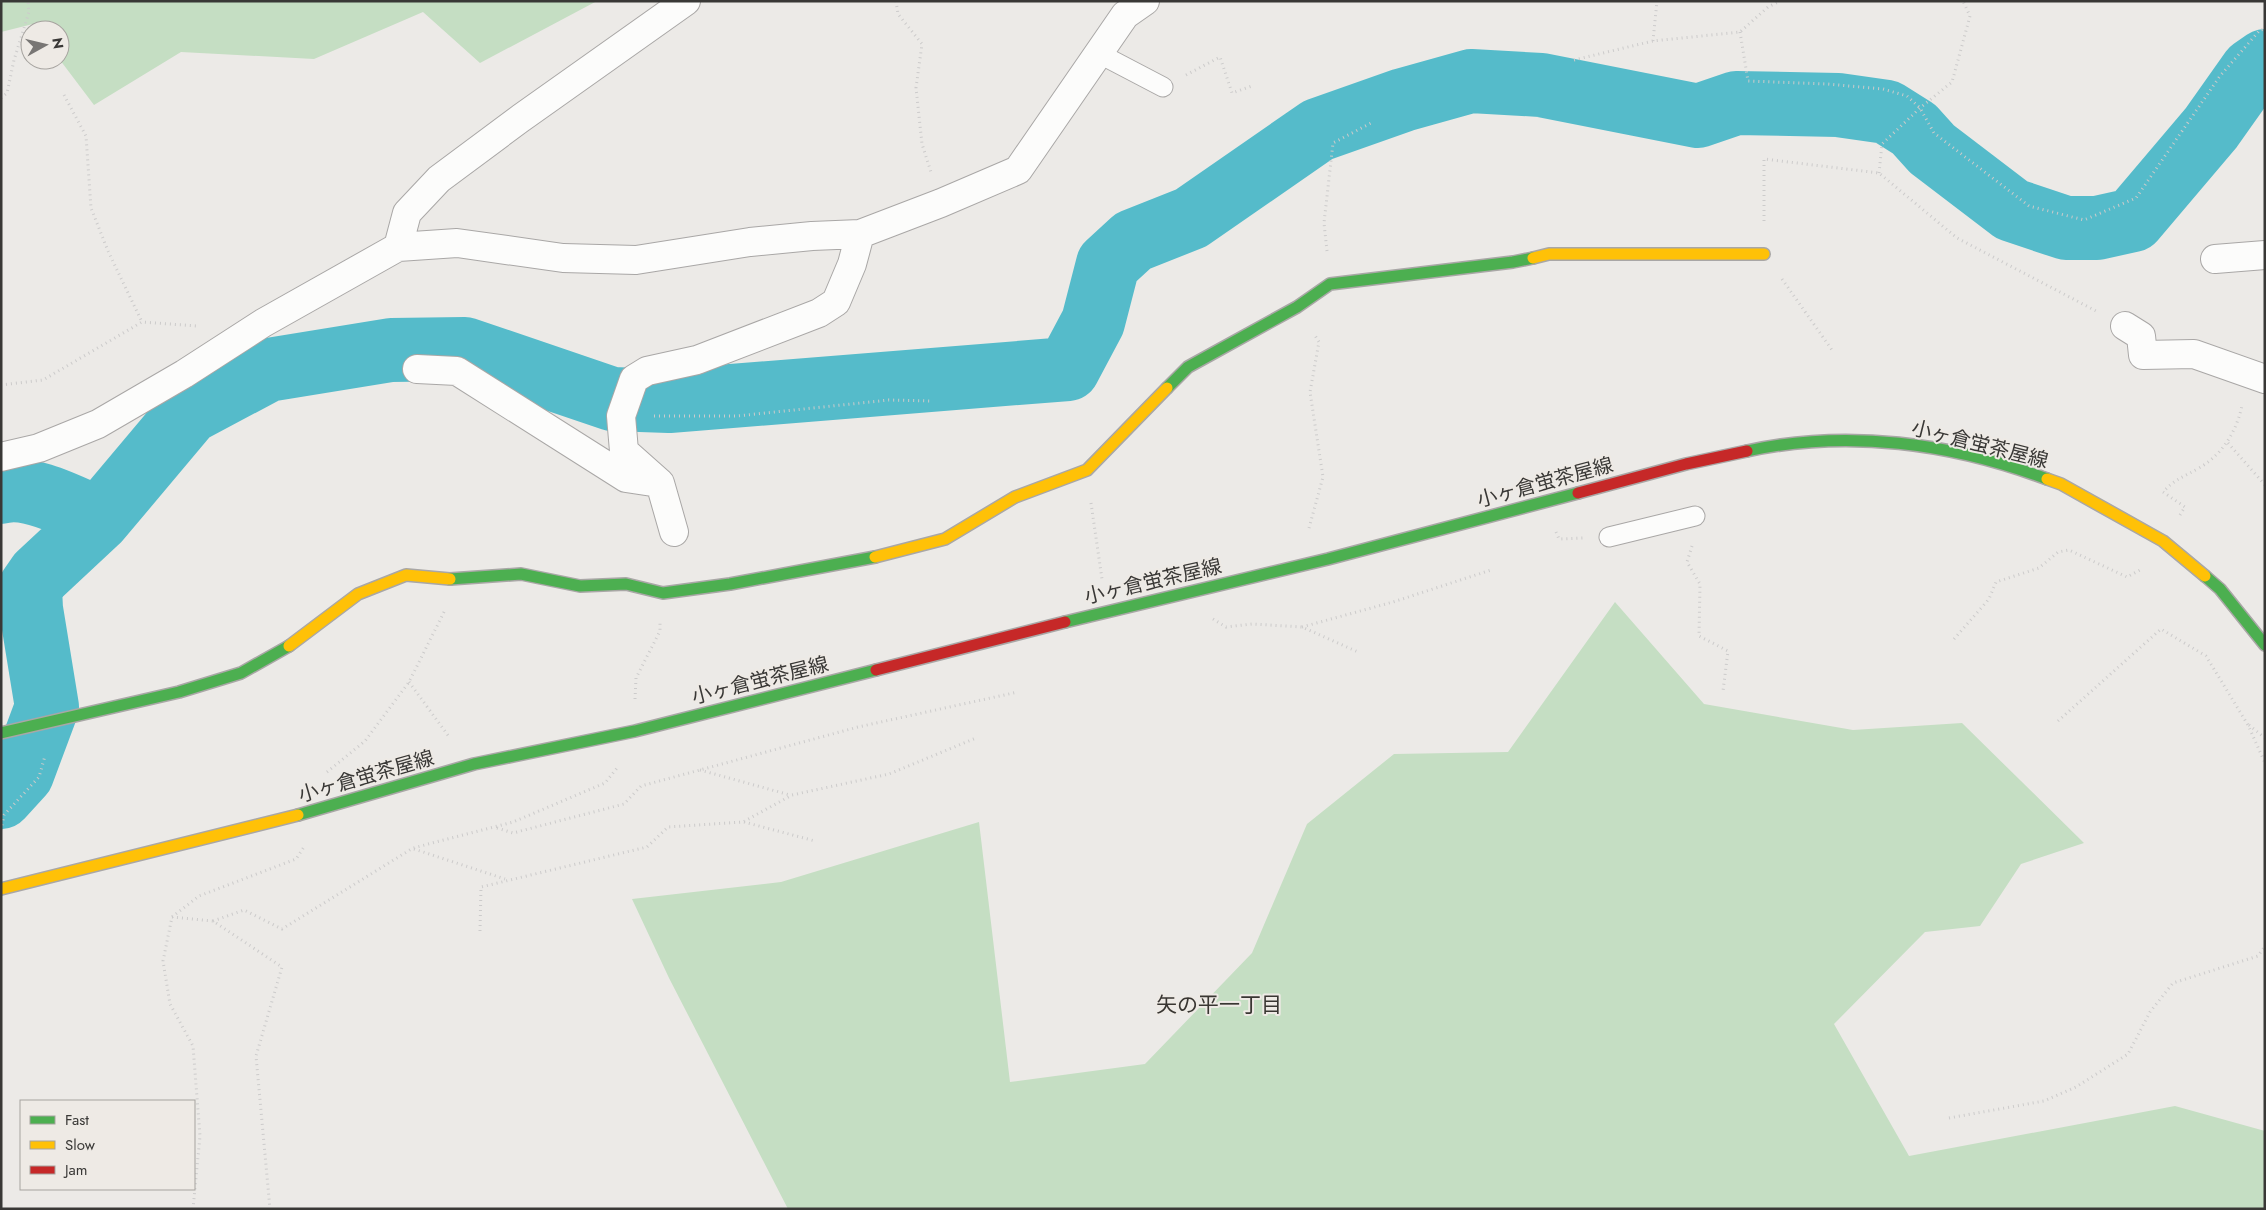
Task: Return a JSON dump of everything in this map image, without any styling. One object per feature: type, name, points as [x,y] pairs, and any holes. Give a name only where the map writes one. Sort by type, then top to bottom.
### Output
[{"type":"street","points":[[398,247],[407,213],[440,179],[521,118],[686,1]]},
{"type":"street","points":[[1,457],[39,448],[98,424],[184,374],[263,323],[398,247],[457,243],[563,258],[636,260],[750,242],[860,234],[941,204],[1018,170],[1125,15],[1145,1]]},
{"type":"street","points":[[674,532],[660,483],[624,450],[621,416],[634,379],[647,371],[697,360],[819,313],[836,302],[852,264],[860,234]]},
{"type":"street","points":[[1,733],[179,692],[241,673],[290,645],[358,594],[406,575],[456,578],[521,574],[580,586],[626,584],[663,593],[804,571],[878,556],[945,539],[1015,497],[1086,470],[1188,367],[1297,307],[1330,284],[1513,262],[1549,254],[1764,254]]},
{"type":"street","points":[[2215,259],[2265,255]]},
{"type":"street","points":[[2125,326],[2141,336],[2143,355],[2194,354],[2257,376]]},
{"type":"street","points":[[416,369],[457,371],[626,478],[660,483]]},
{"type":"street","name":"小ヶ倉蛍茶屋線","points":[[1,889],[308,813],[474,764],[635,731],[1110,610],[1337,556],[1686,464],[1759,448],[1827,440],[1893,442],[1930,447],[2021,469],[2061,484],[2112,510],[2163,541],[2220,589],[2265,645]]},
{"type":"lane","points":[[1098,54],[1163,87]]},
{"type":"lane","points":[[1609,537],[1695,516]]},
{"type":"path","points":[[1,98],[7,93],[14,60],[29,12],[28,1]]},
{"type":"path","points":[[896,1],[898,14],[922,44],[916,88],[922,144],[941,204]]},
{"type":"path","points":[[1653,41],[1657,1]]},
{"type":"path","points":[[1574,60],[1653,41],[1740,32],[1768,7],[1780,1]]},
{"type":"path","points":[[1879,173],[1882,144],[1920,108],[1952,82],[1970,16],[1963,1]]},
{"type":"path","points":[[1740,32],[1748,81],[1827,84],[1883,89],[1907,96],[1920,108],[1934,133],[2029,206],[2084,220],[2136,198],[2220,76],[2260,30],[2265,29]]},
{"type":"path","points":[[1163,87],[1220,57],[1232,93],[1252,86]]},
{"type":"path","points":[[1,385],[43,380],[142,322],[90,208],[86,136],[64,95]]},
{"type":"path","points":[[1330,284],[1324,223],[1333,143],[1371,123]]},
{"type":"path","points":[[1832,350],[1764,254],[1764,159],[1879,173],[1957,238],[2125,326]]},
{"type":"path","points":[[1297,307],[1319,342],[1310,392],[1323,477],[1309,528]]},
{"type":"path","points":[[2176,522],[2185,507],[2164,492],[2174,480],[2201,468],[2228,443],[2257,376]]},
{"type":"path","points":[[621,416],[737,416],[889,400],[930,401]]},
{"type":"path","points":[[2228,443],[2265,485]]},
{"type":"path","points":[[1086,470],[1103,582]]},
{"type":"path","points":[[1695,516],[1699,525],[1687,562],[1700,584],[1699,636],[1728,651],[1723,691]]},
{"type":"path","points":[[1954,639],[1989,599],[1996,582],[2039,568],[2058,552],[2069,550],[2127,577],[2140,570]]},
{"type":"path","points":[[1208,616],[1226,627],[1252,624],[1302,627],[1393,602],[1492,570]]},
{"type":"path","points":[[324,774],[365,741],[409,682],[450,599],[456,578]]},
{"type":"path","points":[[635,699],[636,678],[660,631],[663,593]]},
{"type":"path","points":[[1302,627],[1358,652]]},
{"type":"path","points":[[2058,721],[2162,629],[2206,656],[2248,725],[2265,763]]},
{"type":"path","points":[[409,682],[453,743]]},
{"type":"path","points":[[497,828],[512,834],[624,804],[641,786],[858,727],[1018,692]]},
{"type":"path","points":[[1,830],[4,815],[39,777],[50,723]]},
{"type":"path","points":[[2248,725],[2265,738]]},
{"type":"path","points":[[743,822],[792,795],[889,774],[976,738]]},
{"type":"path","points":[[172,917],[213,921],[244,910],[282,929],[413,848],[497,828],[605,783],[620,764]]},
{"type":"path","points":[[699,770],[792,795]]},
{"type":"path","points":[[480,931],[481,887],[506,879],[647,846],[668,827],[743,822],[815,841]]},
{"type":"path","points":[[195,1188],[200,1136],[193,1046],[170,1004],[163,962],[172,917],[199,896],[296,859],[305,845]]},
{"type":"path","points":[[413,848],[506,879]]},
{"type":"path","points":[[213,921],[282,967],[256,1056],[270,1209]]},
{"type":"path","points":[[1949,1118],[2044,1102],[2076,1086],[2128,1054],[2150,1012],[2173,983],[2258,956],[2265,946]]},
{"type":"path","points":[[193,1209],[195,1190]]},
{"type":"green space","points":[[1,1],[597,1],[480,63],[423,12],[314,59],[181,52],[94,105],[68,70],[70,70],[70,20],[20,20],[20,27],[1,32]]},
{"type":"green space","points":[[1615,602],[1704,704],[1853,730],[1962,723],[2084,843],[2021,864],[1980,926],[1925,932],[1834,1024],[1909,1156],[2175,1106],[2265,1131],[2265,1209],[788,1209],[669,978],[632,899],[781,882],[979,822],[1010,1082],[1145,1064],[1252,953],[1307,824],[1394,754],[1508,752]]},
{"type":"waterway","points":[[1,797],[22,774],[47,707],[31,609],[30,588],[39,575],[99,519],[189,412],[268,370],[391,350],[465,349],[612,399],[669,401],[1068,369],[1093,322],[1108,264],[1133,241],[1191,218],[1318,130],[1403,100],[1471,81],[1541,85],[1698,116],[1736,103],[1838,105],[1887,112],[1914,129],[1932,149],[2012,210],[2066,228],[2097,228],[2133,220],[2211,128],[2252,70],[2265,61]]},
{"type":"waterway","points":[[1,492],[12,490],[38,494],[99,519]]},
{"type":"traffic: fast","points":[[1167,388],[1188,367],[1297,307],[1330,284],[1533,258]]},
{"type":"traffic: fast","points":[[1747,451],[1785,444],[1823,441],[1899,443],[1974,456],[2047,479]]},
{"type":"traffic: fast","points":[[1065,622],[1328,559],[1578,493]]},
{"type":"traffic: fast","points":[[450,579],[521,574],[580,586],[626,584],[663,593],[730,584],[875,557]]},
{"type":"traffic: fast","points":[[2205,576],[2220,589],[2265,645]]},
{"type":"traffic: fast","points":[[1,733],[179,692],[241,673],[289,646]]},
{"type":"traffic: fast","points":[[298,815],[474,764],[635,731],[876,670]]},
{"type":"traffic: slow","points":[[1533,258],[1549,254],[1764,254]]},
{"type":"traffic: slow","points":[[875,557],[945,539],[1015,497],[1087,470],[1167,388]]},
{"type":"traffic: slow","points":[[2047,479],[2061,484],[2163,541],[2205,576]]},
{"type":"traffic: slow","points":[[289,646],[358,594],[406,575],[450,579]]},
{"type":"traffic: slow","points":[[1,889],[298,815]]},
{"type":"traffic: jam","points":[[1578,493],[1686,464],[1747,451]]},
{"type":"traffic: jam","points":[[876,670],[1065,622]]},
{"type":"district","name":"矢の平一丁目","points":[[1219,1005]]}]
